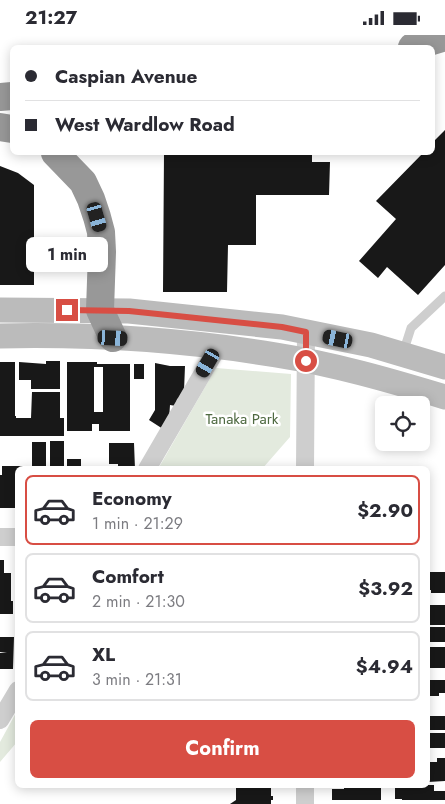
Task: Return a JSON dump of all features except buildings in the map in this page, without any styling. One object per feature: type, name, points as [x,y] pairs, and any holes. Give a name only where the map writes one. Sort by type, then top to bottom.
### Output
[{"type":"highway","points":[[419,45],[445,37]]},
{"type":"highway","points":[[58,155],[83,183],[97,217],[101,232],[102,252],[100,310],[113,338]]},
{"type":"main road","points":[[0,310],[129,311],[282,327],[371,345],[445,367]]},
{"type":"main road","points":[[0,336],[41,335],[177,341],[277,355],[364,373],[445,397]]},
{"type":"street","points":[[305,466],[306,332]]},
{"type":"street","points":[[149,466],[218,347]]},
{"type":"street","points":[[0,537],[15,537]]},
{"type":"street","points":[[0,720],[15,695]]},
{"type":"street","points":[[305,788],[305,804]]},
{"type":"lane","points":[[403,355],[411,328],[445,296]]},
{"type":"green space","name":"Tanaka Park","points":[[216,368],[291,374],[290,437],[265,466],[160,466]]},
{"type":"green space","points":[[15,715],[15,744],[0,762],[0,742]]},
{"type":"route","points":[[67,310],[129,311],[185,316],[282,327],[306,332],[306,361]]}]
